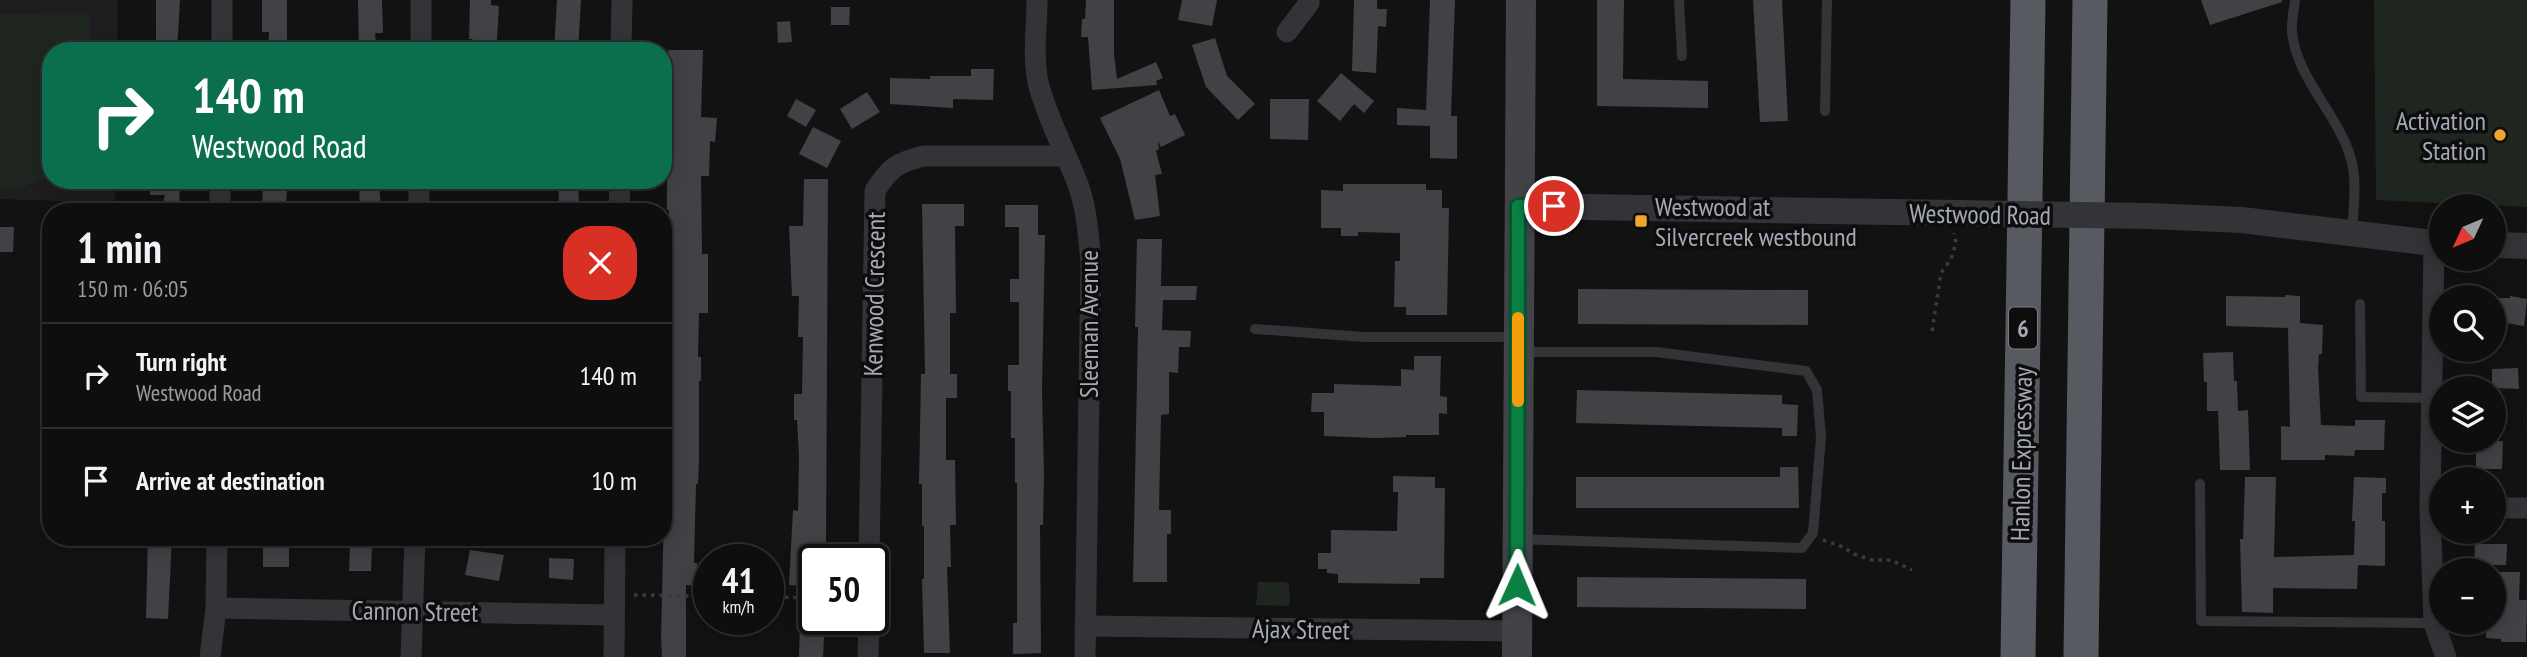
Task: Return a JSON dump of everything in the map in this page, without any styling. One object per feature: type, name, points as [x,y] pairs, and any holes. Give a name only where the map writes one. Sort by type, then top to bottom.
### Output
[{"type":"highway","name":"Hanlon Expressway","points":[[2018,657],[2028,0]]},
{"type":"highway","points":[[2081,657],[2090,0]]},
{"type":"main road","points":[[1517,644],[1521,0]]},
{"type":"street","points":[[222,0],[222,42]]},
{"type":"street","points":[[421,0],[421,42]]},
{"type":"street","points":[[621,42],[622,0]]},
{"type":"street","name":"Sleeman Avenue","points":[[1037,0],[1036,59],[1039,85],[1078,183],[1085,210],[1091,261],[1085,657]]},
{"type":"street","points":[[1287,32],[1309,0]]},
{"type":"street","name":"Kenwood Crescent","points":[[869,544],[875,191],[886,173],[904,160],[924,156],[1066,156]]},
{"type":"street","name":"Westwood Road","points":[[1518,206],[1956,220],[2150,216],[2242,220],[2429,243]]},
{"type":"street","points":[[2506,245],[2527,246]]},
{"type":"street","points":[[2431,376],[2436,271]]},
{"type":"street","points":[[2506,508],[2527,508]]},
{"type":"street","points":[[210,657],[216,608],[217,546]]},
{"type":"street","points":[[411,657],[415,546]]},
{"type":"street","points":[[614,657],[615,546]]},
{"type":"street","name":"Cannon Street","points":[[216,608],[414,612],[614,605]]},
{"type":"street","name":"Ajax Street","points":[[1085,626],[1517,644]]},
{"type":"street","points":[[868,657],[869,635]]},
{"type":"street","points":[[2438,635],[2446,657]]},
{"type":"lane","points":[[1679,0],[1682,56]]},
{"type":"lane","points":[[1825,111],[1827,0]]},
{"type":"lane","points":[[2295,0],[2292,32],[2300,62],[2342,133],[2352,164],[2352,233]]},
{"type":"lane","points":[[2361,304],[2361,397],[2429,398]]},
{"type":"lane","points":[[1255,329],[1656,352],[1806,371],[1817,390],[1821,437],[1813,533],[1801,548],[1518,539]]},
{"type":"lane","points":[[2200,484],[2201,621],[2429,623]]},
{"type":"path","points":[[1932,331],[1941,273],[1951,259],[1956,243],[1956,220]]},
{"type":"path","points":[[1813,533],[1828,544],[1843,547],[1854,554],[1872,560],[1891,560],[1912,570]]},
{"type":"path","points":[[614,605],[693,598]]},
{"type":"shaded area","points":[[0,0],[118,0],[117,42],[42,42],[42,189],[115,189],[115,203],[0,199]]},
{"type":"shaded area","points":[[2374,0],[2527,0],[2527,207],[2506,206],[2506,194],[2429,194],[2429,202],[2376,200]]},
{"type":"shaded area","points":[[0,14],[90,15],[91,42],[42,42],[42,179],[24,187],[0,190]]},
{"type":"shaded area","points":[[1258,582],[1286,582],[1289,585],[1288,606],[1256,605]]},
{"type":"building","points":[[156,0],[180,0],[178,42],[156,42]]},
{"type":"building","points":[[262,0],[287,0],[287,42],[268,42],[269,32],[262,32]]},
{"type":"building","points":[[358,0],[382,0],[383,33],[375,33],[376,42],[359,42]]},
{"type":"building","points":[[470,0],[491,0],[491,5],[499,6],[497,40],[472,42],[469,39]]},
{"type":"building","points":[[557,0],[581,0],[579,42],[555,42]]},
{"type":"building","points":[[1086,0],[1114,0],[1117,79],[1156,62],[1163,78],[1156,81],[1157,85],[1092,90],[1088,37],[1081,37]]},
{"type":"building","points":[[1182,0],[1217,0],[1212,26],[1178,20]]},
{"type":"building","points":[[1354,0],[1377,0],[1377,9],[1387,9],[1386,27],[1378,26],[1376,73],[1352,71]]},
{"type":"building","points":[[1430,0],[1455,0],[1451,116],[1457,116],[1457,159],[1430,158],[1430,126],[1397,125],[1397,108],[1426,110]]},
{"type":"building","points":[[1597,0],[1624,0],[1623,79],[1708,81],[1708,108],[1597,106]]},
{"type":"building","points":[[1753,0],[1782,0],[1788,121],[1760,122]]},
{"type":"building","points":[[2201,0],[2282,0],[2282,2],[2210,25]]},
{"type":"building","points":[[831,7],[850,7],[849,25],[831,25]]},
{"type":"building","points":[[790,21],[792,42],[778,43],[777,22]]},
{"type":"building","points":[[1215,38],[1227,76],[1255,104],[1238,120],[1206,87],[1192,45]]},
{"type":"building","points":[[672,50],[703,50],[701,117],[717,118],[715,142],[710,141],[709,176],[701,176],[702,254],[708,254],[708,313],[699,313],[699,460],[693,586],[686,585],[686,657],[662,657],[661,639],[663,546],[672,546],[672,203],[667,203],[667,189],[672,189]]},
{"type":"building","points":[[971,69],[994,69],[993,100],[953,99],[953,108],[890,104],[890,78],[971,76]]},
{"type":"building","points":[[1341,73],[1374,101],[1364,113],[1354,104],[1340,121],[1317,101]]},
{"type":"building","points":[[1159,90],[1170,116],[1175,114],[1185,135],[1161,147],[1158,141],[1159,149],[1156,151],[1162,174],[1155,175],[1160,216],[1135,220],[1120,159],[1100,118]]},
{"type":"building","points":[[867,92],[880,112],[852,129],[840,109]]},
{"type":"building","points":[[796,99],[816,110],[806,127],[787,116]]},
{"type":"building","points":[[1270,99],[1309,99],[1308,140],[1270,139]]},
{"type":"building","points":[[813,127],[841,141],[827,168],[799,154]]},
{"type":"building","points":[[804,179],[828,179],[826,544],[798,544],[798,586],[789,585],[793,510],[798,511],[799,456],[794,394],[802,394],[803,337],[798,337],[799,296],[792,296],[789,226],[803,226]]},
{"type":"building","points":[[1343,184],[1426,184],[1426,190],[1442,190],[1442,208],[1449,208],[1447,315],[1406,315],[1406,307],[1394,307],[1395,261],[1400,261],[1400,233],[1358,232],[1358,236],[1341,236],[1341,228],[1321,228],[1321,190],[1343,191]]},
{"type":"building","points":[[150,189],[180,189],[179,203],[163,203],[165,195],[150,195]]},
{"type":"building","points":[[263,189],[287,189],[286,203],[262,203]]},
{"type":"building","points":[[359,189],[379,189],[381,203],[360,203]]},
{"type":"building","points":[[558,189],[578,189],[579,202],[559,203]]},
{"type":"building","points":[[922,204],[964,204],[964,226],[955,226],[956,313],[950,313],[950,374],[957,374],[957,398],[946,398],[946,460],[955,460],[956,525],[950,525],[951,567],[947,567],[950,653],[924,653],[924,526],[922,484],[919,484],[921,374],[925,374]]},
{"type":"building","points":[[1005,205],[1038,205],[1038,235],[1045,235],[1042,391],[1044,474],[1043,525],[1040,525],[1041,653],[1013,654],[1013,623],[1017,623],[1017,483],[1015,438],[1011,438],[1008,365],[1019,365],[1019,302],[1010,302],[1010,279],[1019,279],[1019,227],[1005,227]]},
{"type":"building","points":[[0,227],[14,227],[13,252],[0,252]]},
{"type":"building","points":[[1137,239],[1162,239],[1161,286],[1197,286],[1196,300],[1163,300],[1162,330],[1191,331],[1190,347],[1179,347],[1178,373],[1169,372],[1169,414],[1161,415],[1159,510],[1171,510],[1171,534],[1167,534],[1167,582],[1133,582]]},
{"type":"building","points":[[1578,289],[1808,290],[1808,325],[1578,324]]},
{"type":"building","points":[[2226,296],[2300,296],[2300,323],[2323,325],[2322,354],[2319,354],[2318,368],[2321,425],[2355,426],[2355,420],[2385,420],[2384,450],[2355,450],[2354,456],[2325,455],[2325,460],[2281,460],[2281,426],[2290,427],[2288,328],[2226,326]]},
{"type":"building","points":[[2506,298],[2527,299],[2524,326],[2506,323]]},
{"type":"building","points":[[2233,352],[2238,411],[2248,410],[2250,470],[2220,470],[2218,411],[2207,411],[2203,353]]},
{"type":"building","points":[[1414,356],[1441,356],[1440,396],[1447,397],[1447,414],[1439,413],[1439,435],[1376,438],[1324,436],[1324,412],[1311,412],[1312,393],[1334,393],[1334,384],[1401,386],[1401,369],[1414,370]]},
{"type":"building","points":[[2518,368],[2519,389],[2506,389],[2506,376],[2492,376],[2492,369]]},
{"type":"building","points":[[1577,390],[1782,395],[1782,404],[1798,405],[1797,436],[1782,436],[1782,428],[1576,423]]},
{"type":"building","points":[[2476,453],[2503,453],[2502,467],[2476,467]]},
{"type":"building","points":[[1780,467],[1798,467],[1799,508],[1576,508],[1576,477],[1780,477]]},
{"type":"building","points":[[1393,476],[1435,477],[1435,488],[1445,488],[1444,578],[1420,578],[1420,584],[1338,583],[1338,574],[1327,573],[1327,569],[1318,569],[1318,553],[1331,553],[1331,530],[1397,531],[1398,492],[1393,492]]},
{"type":"building","points":[[2245,477],[2276,477],[2274,557],[2354,555],[2354,477],[2386,478],[2386,493],[2382,493],[2385,566],[2358,565],[2357,589],[2273,588],[2273,613],[2242,612],[2240,539],[2243,539]]},
{"type":"building","points":[[2475,544],[2507,544],[2506,565],[2506,558],[2474,558]]},
{"type":"building","points":[[148,546],[172,546],[168,619],[146,618]]},
{"type":"building","points":[[263,546],[289,546],[289,567],[263,567]]},
{"type":"building","points":[[350,546],[372,547],[371,571],[349,571]]},
{"type":"building","points":[[470,550],[504,555],[499,581],[465,575]]},
{"type":"building","points":[[549,558],[574,559],[573,580],[549,578]]},
{"type":"building","points":[[2506,572],[2520,572],[2519,600],[2527,600],[2526,642],[2501,642],[2501,639],[2486,638],[2486,635],[2506,635]]},
{"type":"building","points":[[1577,577],[1806,579],[1806,609],[1577,607]]},
{"type":"building","points":[[800,635],[824,635],[823,657],[799,657]]},
{"type":"slow traffic","points":[[1518,318],[1518,401]]},
{"type":"place","name":"Activation Station","points":[[2500,135]]},
{"type":"place","name":"Westwood at Silvercreek westbound","points":[[1641,221]]},
{"type":"route","points":[[1517,585],[1518,206],[1554,206]]}]
